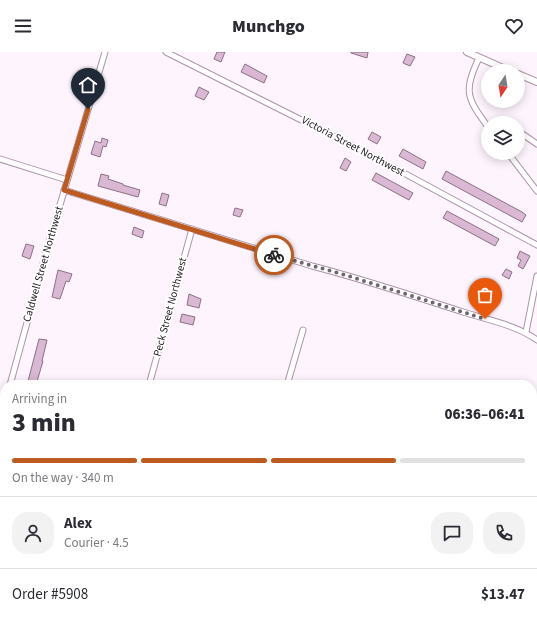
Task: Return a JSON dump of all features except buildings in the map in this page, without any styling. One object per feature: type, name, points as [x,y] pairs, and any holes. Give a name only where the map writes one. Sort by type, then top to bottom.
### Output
[{"type":"street","name":"Caldwell Street Northwest","points":[[11,380],[47,249],[105,52]]},
{"type":"street","name":"Victoria Street Northwest","points":[[166,52],[365,152],[537,245]]},
{"type":"street","points":[[467,52],[494,64]]},
{"type":"street","points":[[480,58],[471,76],[469,91],[471,102],[481,116]]},
{"type":"street","points":[[525,77],[537,82]]},
{"type":"street","points":[[525,136],[537,144]]},
{"type":"street","points":[[0,159],[67,180]]},
{"type":"street","points":[[513,160],[537,191]]},
{"type":"street","points":[[64,190],[342,274],[526,332],[537,340]]},
{"type":"street","name":"Peck Street Northwest","points":[[150,380],[192,229]]},
{"type":"street","points":[[526,332],[537,276]]},
{"type":"street","points":[[288,380],[303,330]]},
{"type":"way so far","points":[[274,255],[342,274],[485,319]]},
{"type":"route","points":[[88,109],[64,190],[274,255]]}]
